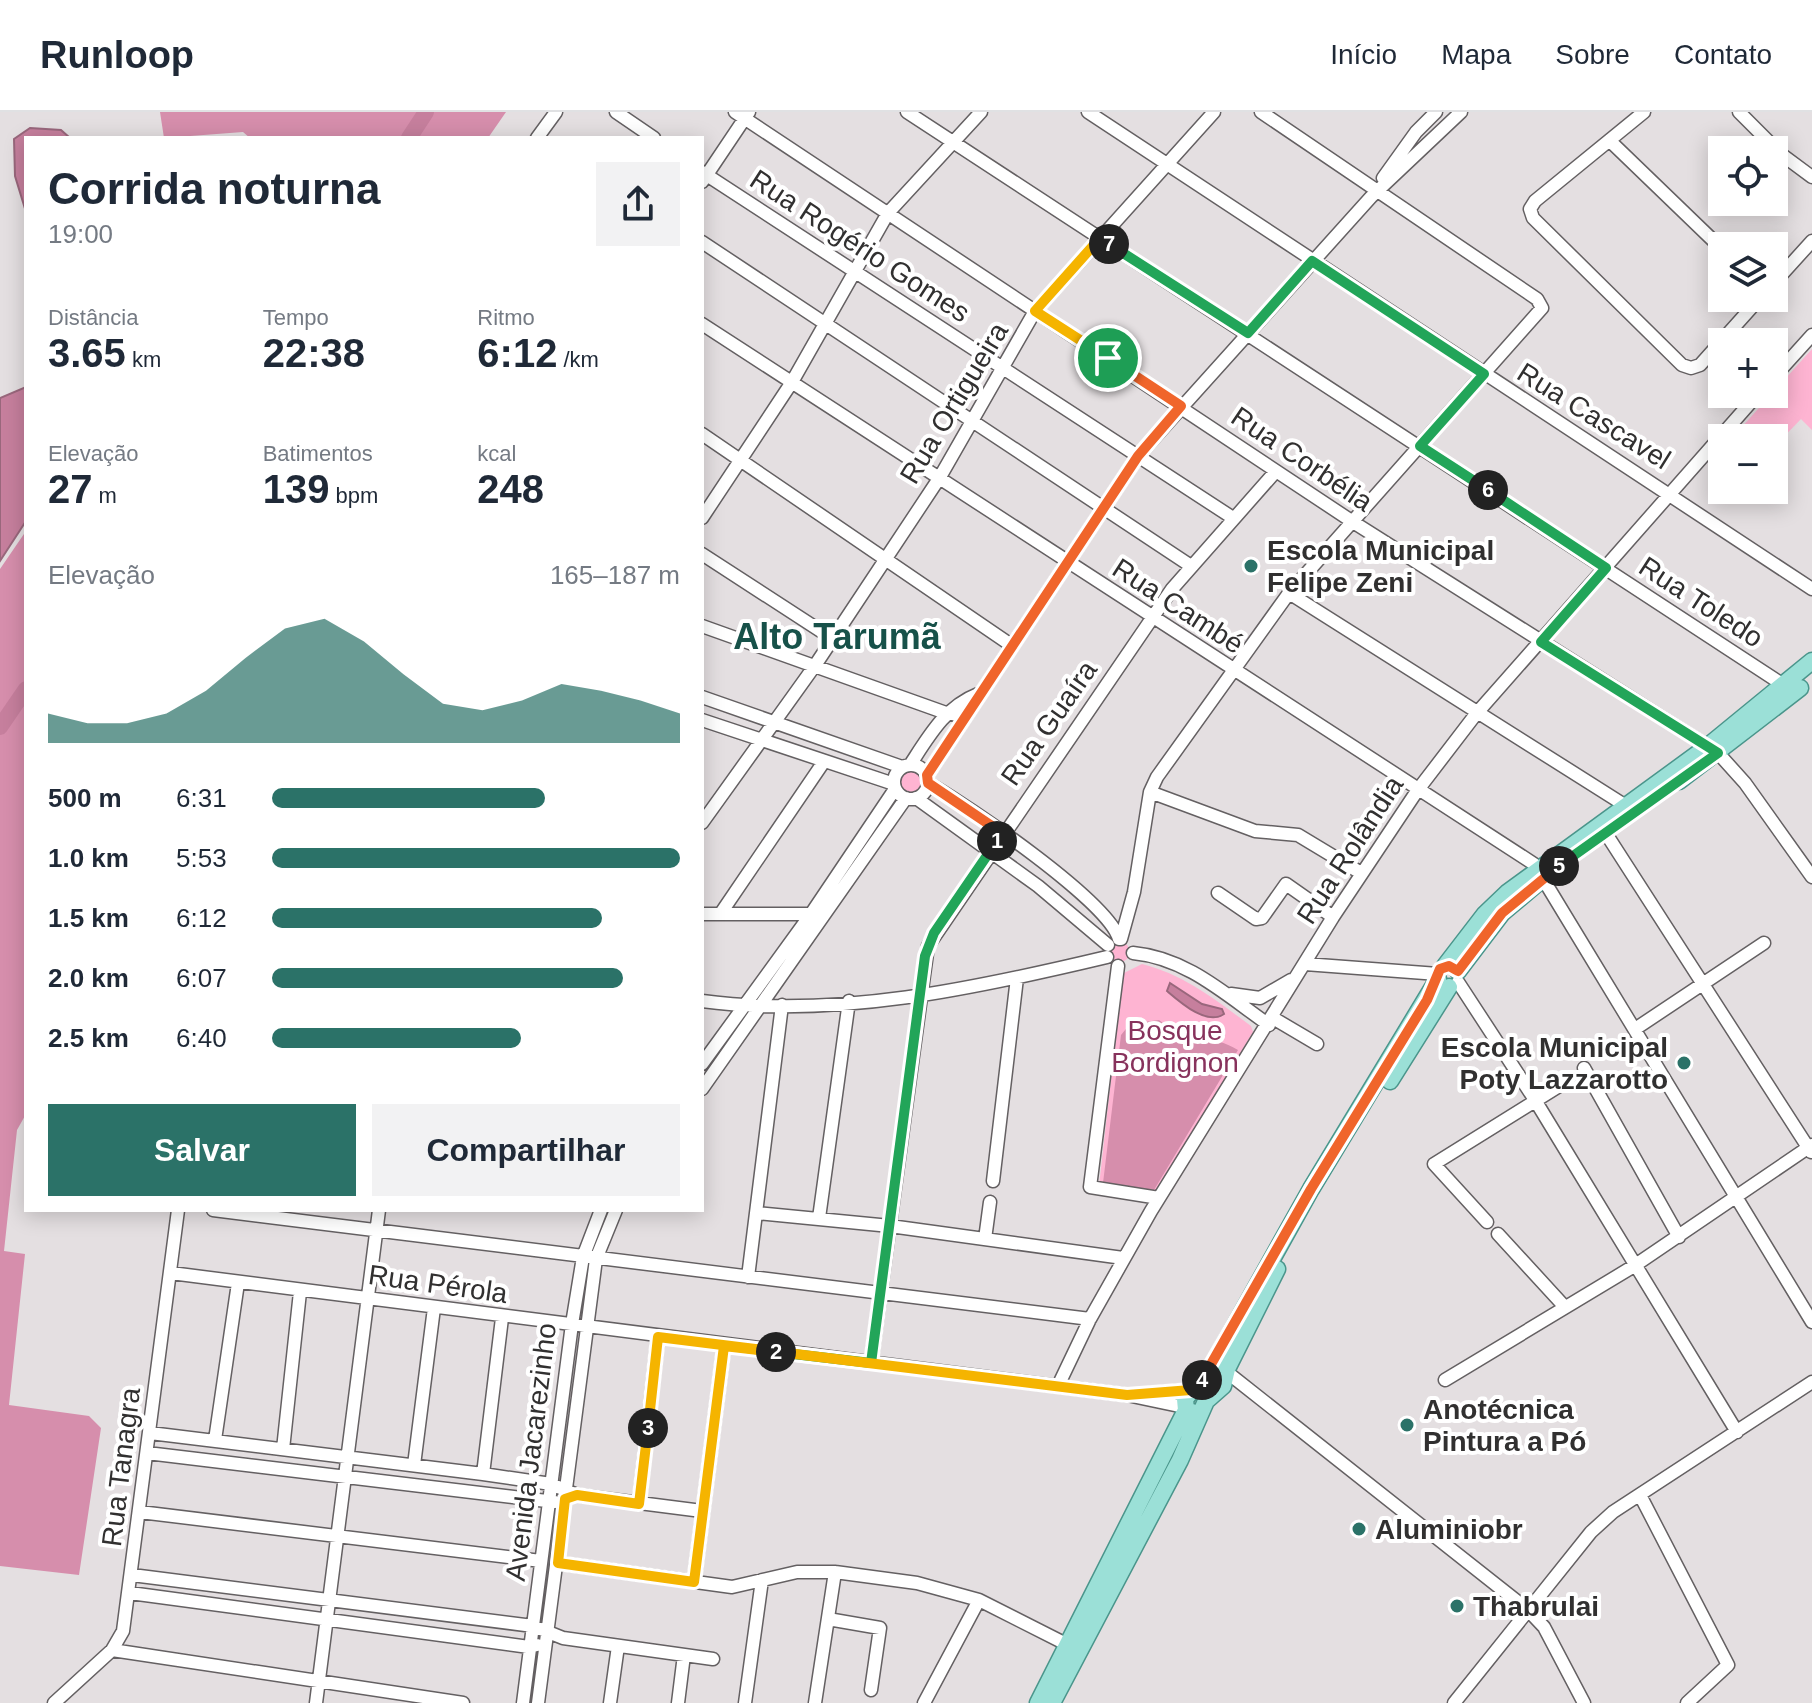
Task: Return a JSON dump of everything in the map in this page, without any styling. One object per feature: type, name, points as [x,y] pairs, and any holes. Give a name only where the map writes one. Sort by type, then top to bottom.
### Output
[{"type":"main road","points":[[1038,1703],[1191,1409],[1208,1397],[1223,1373],[1308,1214],[1448,977],[1502,913],[1541,874],[1626,806],[1713,750],[1812,661]]},
{"type":"main road","points":[[1541,874],[1605,832],[1812,676]]},
{"type":"main road","points":[[1052,1703],[1191,1409],[1191,1390],[1223,1373]]},
{"type":"street","points":[[540,136],[556,112]]},
{"type":"street","points":[[616,112],[651,136]]},
{"type":"street","name":"Rua Toledo","points":[[907,112],[1785,686]]},
{"type":"street","points":[[704,515],[792,382],[888,213],[981,112]]},
{"type":"street","name":"Rua Cascavel","points":[[1088,112],[1484,374],[1670,492],[1812,589]]},
{"type":"street","name":"Rua Ortigueira","points":[[704,820],[816,664],[940,477],[1035,311],[1214,112]]},
{"type":"street","points":[[1114,945],[1134,892],[1150,792],[1289,593],[1542,308],[1537,299],[1261,112]]},
{"type":"street","points":[[707,1073],[761,1005],[911,798],[924,793],[927,779],[978,694],[1138,456],[1376,191],[1461,112]]},
{"type":"street","points":[[1644,112],[1535,201],[1530,209],[1533,218],[1682,365],[1691,368],[1700,365],[1747,312]]},
{"type":"street","points":[[1739,112],[1781,154],[1812,177]]},
{"type":"street","points":[[704,174],[743,114]]},
{"type":"street","name":"Rua Corbélia","points":[[743,114],[1353,522],[1713,750],[1745,783],[1812,877]]},
{"type":"street","points":[[1376,191],[1427,114],[1438,131]]},
{"type":"street","points":[[1610,141],[1708,236]]},
{"type":"street","name":"Rua Rogério Gomes","points":[[704,177],[854,269],[1233,518]]},
{"type":"street","points":[[1788,268],[1812,241]]},
{"type":"street","points":[[704,243],[1191,566]]},
{"type":"street","name":"Rua Cambé","points":[[704,325],[940,477],[1541,874]]},
{"type":"street","points":[[1788,362],[1812,335]]},
{"type":"street","name":"Rua Rolândia","points":[[1058,1386],[1090,1319],[1159,1198],[1333,917],[1417,791],[1476,714],[1745,408]]},
{"type":"street","points":[[704,435],[1011,645]]},
{"type":"street","name":"Rua Guaíra","points":[[871,1363],[918,998],[928,946],[990,850],[1151,618],[1191,566],[1276,471]]},
{"type":"street","points":[[704,555],[833,639]]},
{"type":"street","points":[[1794,577],[1812,575]]},
{"type":"street","points":[[1289,593],[1626,806]]},
{"type":"street","points":[[704,627],[816,664],[946,713],[965,716]]},
{"type":"street","points":[[704,1061],[811,914],[906,766],[946,713],[960,701],[978,694]]},
{"type":"street","points":[[704,698],[906,766],[920,767],[927,779],[1002,833],[1116,928],[1114,945],[1118,966],[1090,1187],[1159,1198]]},
{"type":"street","points":[[704,721],[895,787],[990,850],[1114,945]]},
{"type":"street","points":[[721,913],[823,763]]},
{"type":"street","points":[[1150,792],[1255,831],[1298,835],[1361,873]]},
{"type":"street","points":[[1445,1380],[1634,1266],[1811,1149],[1605,832]]},
{"type":"street","points":[[1541,874],[1812,1322]]},
{"type":"street","points":[[1218,893],[1256,919],[1262,918],[1286,884],[1333,917]]},
{"type":"street","points":[[704,914],[811,914]]},
{"type":"street","points":[[704,1001],[742,1006],[918,998],[1017,978],[1114,945],[1128,943],[1133,953]]},
{"type":"street","points":[[1635,1029],[1764,943]]},
{"type":"street","points":[[1118,966],[1128,962],[1133,953]]},
{"type":"street","points":[[1133,953],[1158,955],[1184,967],[1271,1021],[1317,1044]]},
{"type":"street","points":[[1224,993],[1260,998],[1277,991],[1302,969],[1448,977],[1535,1100],[1737,1432]]},
{"type":"street","points":[[993,1181],[1017,978]]},
{"type":"street","points":[[819,1218],[849,1001]]},
{"type":"street","points":[[748,1277],[782,1005]]},
{"type":"street","points":[[1584,1068],[1679,1237]]},
{"type":"street","points":[[1487,1222],[1434,1164],[1569,1080]]},
{"type":"street","points":[[985,1239],[990,1202]]},
{"type":"street","name":"Rua Tanagra","points":[[54,1703],[112,1650],[123,1631],[178,1212]]},
{"type":"street","points":[[230,1212],[1090,1319]]},
{"type":"street","points":[[316,1703],[379,1212]]},
{"type":"street","name":"Avenida Jacarezinho","points":[[523,1703],[572,1324],[600,1212]]},
{"type":"street","name":"Avenida Jacarezinho","points":[[538,1703],[570,1494],[588,1327],[589,1258],[615,1212]]},
{"type":"street","points":[[757,1213],[890,1226],[1123,1258]]},
{"type":"street","points":[[1498,1234],[1564,1306]]},
{"type":"street","name":"Rua Pérola","points":[[171,1273],[502,1318],[572,1324],[724,1346],[1127,1395],[1191,1409]]},
{"type":"street","points":[[215,1440],[238,1283]]},
{"type":"street","points":[[283,1449],[300,1292]]},
{"type":"street","points":[[414,1465],[434,1308]]},
{"type":"street","points":[[483,1474],[502,1318]]},
{"type":"street","points":[[639,1504],[658,1337]]},
{"type":"street","points":[[694,1582],[724,1346]]},
{"type":"street","points":[[1223,1373],[1528,1610],[1544,1627],[1584,1703]]},
{"type":"street","points":[[1454,1703],[1591,1532],[1640,1495],[1812,1382]]},
{"type":"street","name":"Rua Pérola","points":[[1127,1395],[1191,1390]]},
{"type":"street","points":[[150,1433],[483,1474],[551,1484],[570,1494],[702,1511]]},
{"type":"street","points":[[147,1453],[549,1503],[570,1494]]},
{"type":"street","points":[[1640,1495],[1728,1665],[1687,1703]]},
{"type":"street","points":[[140,1512],[541,1561]]},
{"type":"street","points":[[558,1563],[732,1587],[786,1573],[835,1572],[917,1583],[979,1600],[1068,1645]]},
{"type":"street","points":[[815,1703],[835,1572]]},
{"type":"street","points":[[132,1575],[533,1626],[546,1638]]},
{"type":"street","points":[[745,1703],[762,1580]]},
{"type":"street","points":[[130,1593],[529,1647],[546,1638],[563,1638],[713,1659]]},
{"type":"street","points":[[924,1703],[979,1600]]},
{"type":"street","points":[[828,1619],[880,1628],[871,1690]]},
{"type":"street","points":[[610,1703],[618,1646]]},
{"type":"street","points":[[112,1650],[463,1703]]},
{"type":"street","points":[[678,1703],[684,1655]]},
{"type":"green space","points":[[160,112],[506,112],[489,136],[248,136],[243,132],[164,136]]},
{"type":"green space","points":[[1812,349],[1812,430],[1801,419],[1788,432],[1788,424],[1745,424],[1759,408],[1788,408],[1788,376]]},
{"type":"green space","points":[[24,534],[24,1118],[17,1130],[4,1251],[25,1254],[9,1405],[89,1416],[101,1428],[79,1575],[0,1566],[0,569]]},
{"type":"green space","points":[[911,771],[919,774],[922,782],[919,790],[911,793],[903,790],[900,782],[903,774]]},
{"type":"green space","points":[[1120,942],[1127,945],[1130,952],[1127,959],[1120,962],[1113,959],[1110,952],[1113,945]]},
{"type":"green space","name":"Bosque Bordignon","points":[[1142,964],[1200,989],[1251,1026],[1253,1032],[1155,1194],[1099,1186],[1122,981],[1124,973]]},
{"type":"green space","name":"Bosque Bordignon","points":[[1159,1020],[1178,1030],[1238,1050],[1154,1190],[1103,1183],[1121,1035],[1130,1024]]},
{"type":"shaded area","points":[[30,128],[61,130],[68,136],[24,136],[24,205],[15,176],[14,139]]},
{"type":"shaded area","points":[[24,388],[24,524],[0,561],[0,398]]},
{"type":"shaded area","points":[[1170,983],[1202,1004],[1222,1009],[1224,1014],[1210,1017],[1194,1012],[1167,991]]},
{"type":"waterway","points":[[410,136],[426,112]]},
{"type":"waterway","points":[[0,727],[24,692]]},
{"type":"place","name":"Escola Municipal Felipe Zeni","points":[[1251,566]]},
{"type":"place","name":"Escola Municipal Poty Lazzarotto","points":[[1684,1063]]},
{"type":"place","name":"Anotécnica Pintura a Pó","points":[[1407,1425]]},
{"type":"place","name":"Aluminiobr","points":[[1359,1529]]},
{"type":"place","name":"Thabrulai","points":[[1457,1606]]},
{"type":"district","name":"Alto Tarumã","points":[[837,636]]},
{"type":"route","points":[[1108,358],[1035,311],[1100,238],[1248,333],[1312,261],[1484,374],[1420,446],[1606,568],[1541,642],[1718,753],[1605,832],[1502,913],[1458,971],[1449,966],[1440,969],[1427,1000],[1311,1189],[1213,1365],[1191,1390],[1127,1395],[724,1346],[658,1337],[639,1504],[577,1495],[565,1499],[558,1563],[694,1582],[724,1346],[871,1363],[918,998],[928,946],[1002,833],[954,797],[928,783],[927,775],[1138,456],[1181,406],[1108,358]]}]
